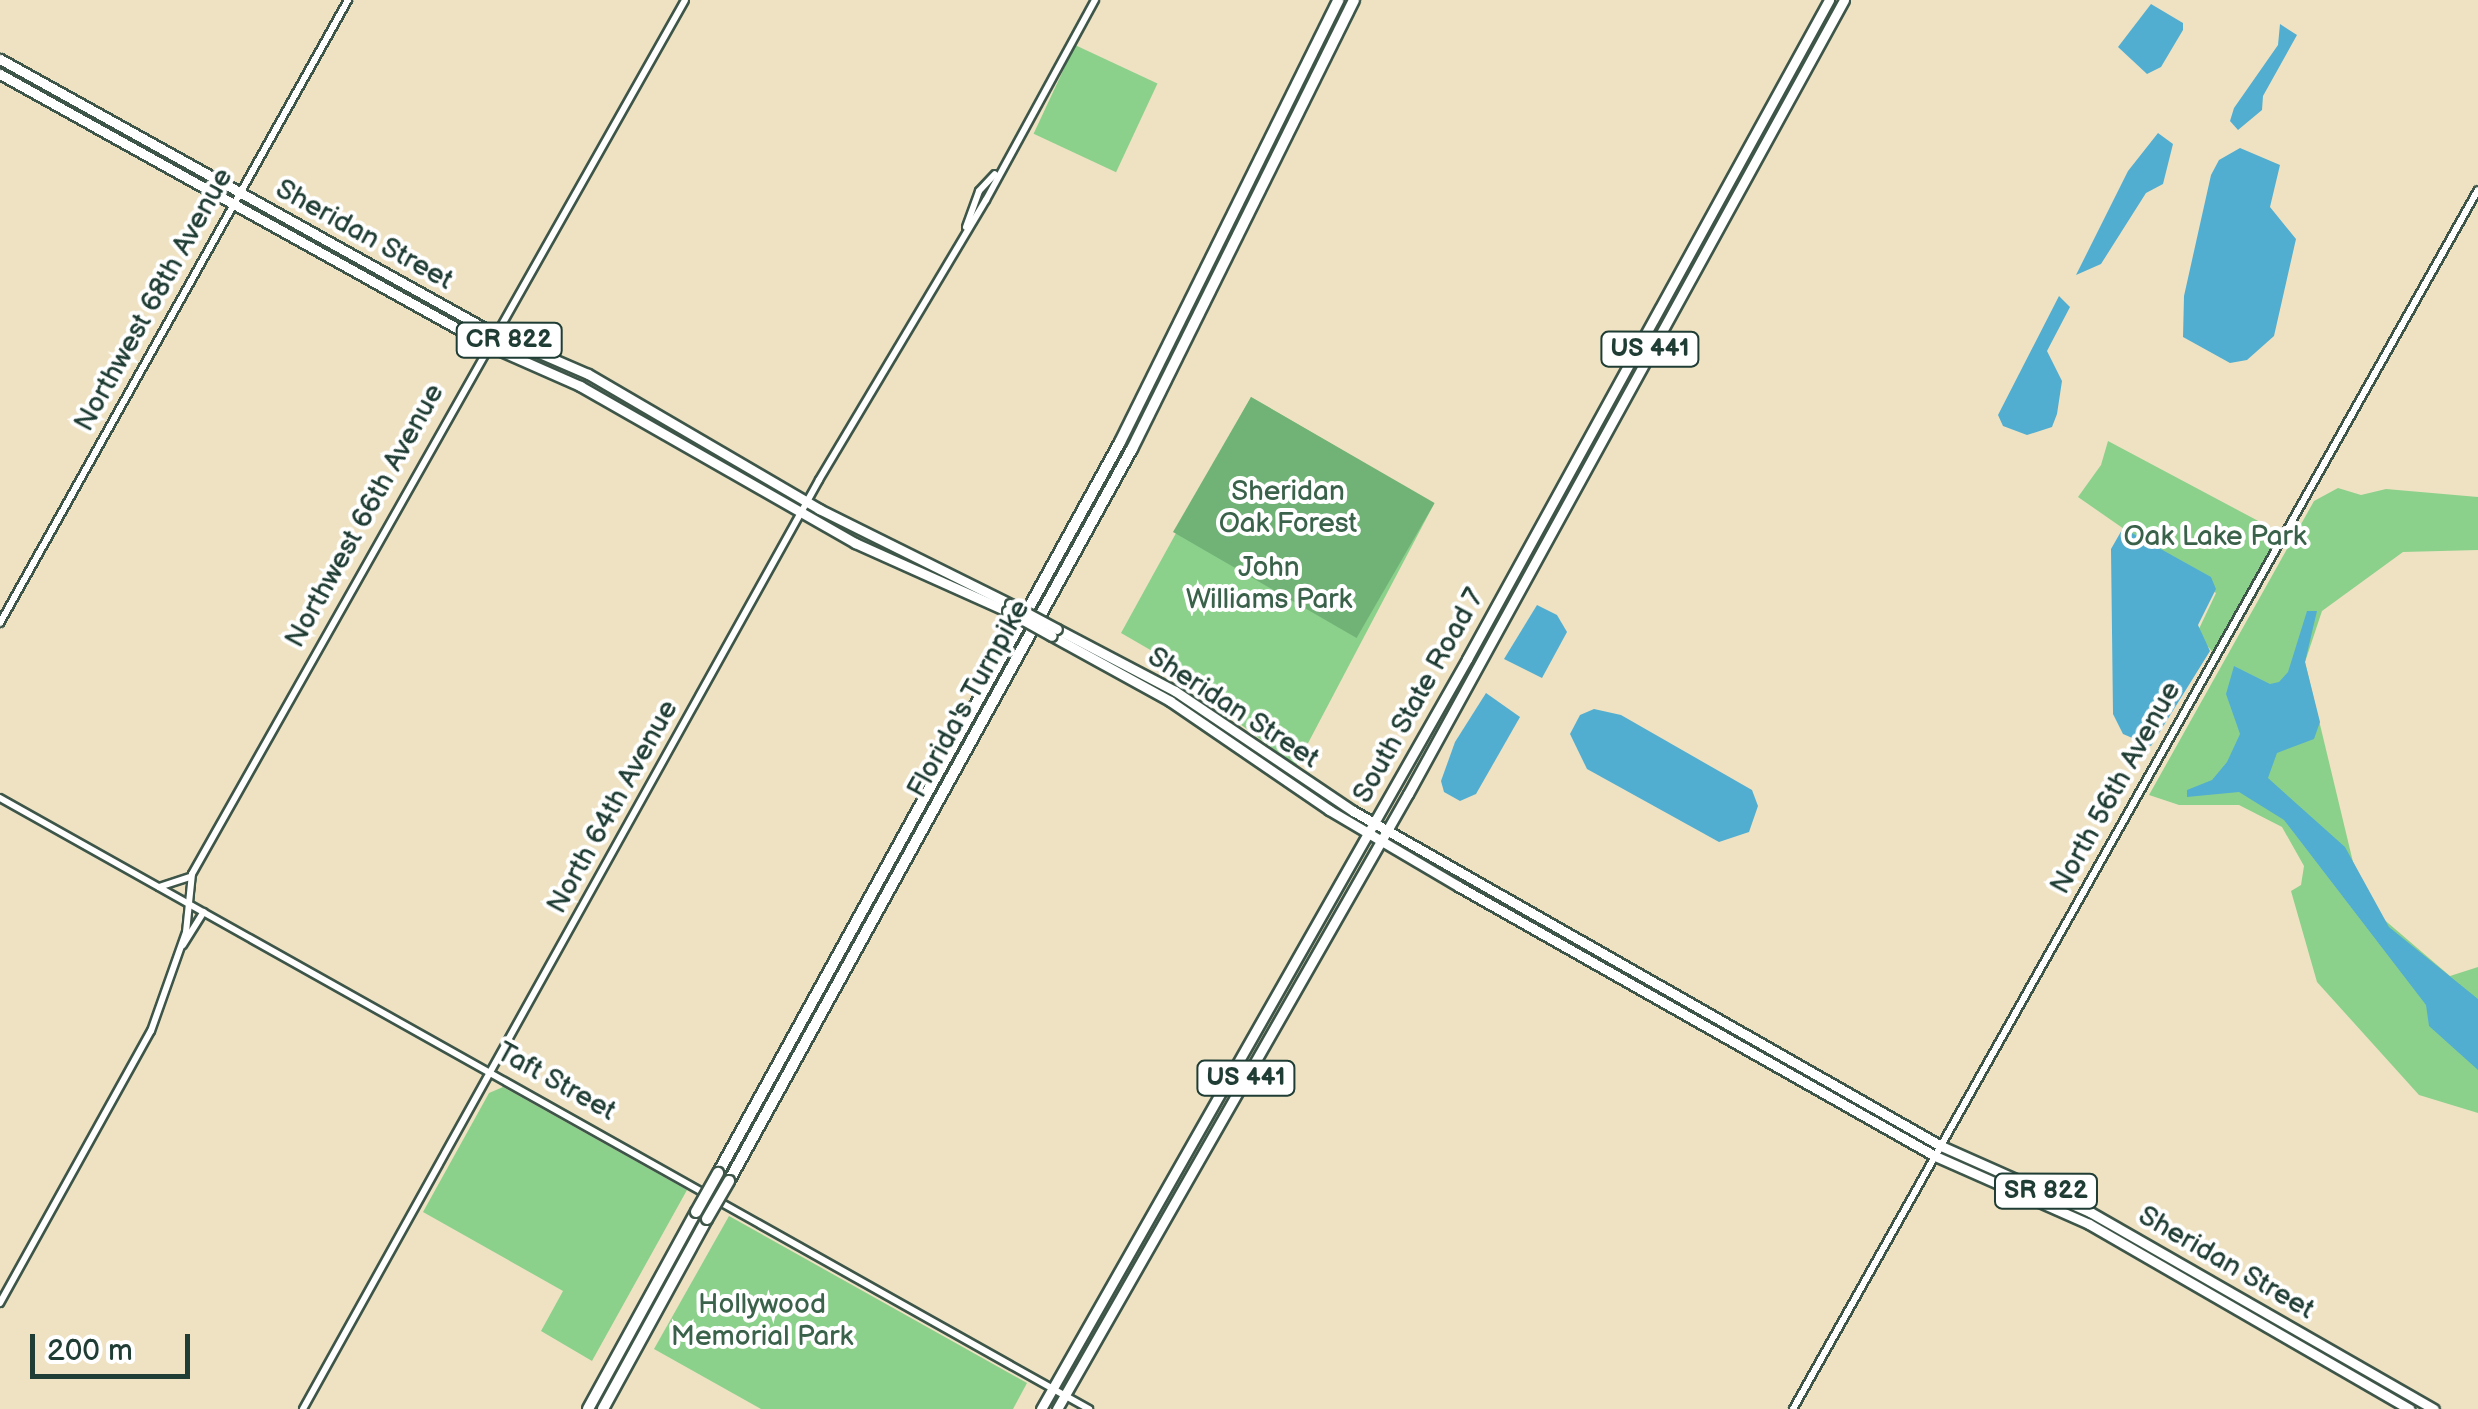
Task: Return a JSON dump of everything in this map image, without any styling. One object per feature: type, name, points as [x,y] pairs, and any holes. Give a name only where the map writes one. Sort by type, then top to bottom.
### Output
[{"type":"highway","name":"Florida's Turnpike","points":[[588,1409],[1120,442],[1338,0]]},
{"type":"highway","name":"Florida's Turnpike","points":[[603,1409],[1169,380],[1354,0]]},
{"type":"main road","name":"South State Road 7","points":[[1041,1409],[1476,642],[1829,0]]},
{"type":"main road","name":"South State Road 7","points":[[1057,1409],[1382,842],[1844,0]]},
{"type":"main road","name":"Sheridan Street","points":[[0,59],[493,333],[588,374],[808,502],[1054,632],[1183,709],[1368,834],[1935,1156],[2089,1224],[2410,1409]]},
{"type":"main road","name":"Sheridan Street","points":[[0,74],[487,344],[580,386],[802,513],[1009,607]]},
{"type":"main road","points":[[1780,88],[1784,107]]},
{"type":"main road","name":"Sheridan Street","points":[[1054,632],[1176,691],[1374,823],[1941,1146],[2098,1216],[2434,1409]]},
{"type":"main road","points":[[1476,642],[1476,671]]},
{"type":"main road","points":[[1299,957],[1307,973]]},
{"type":"main road","points":[[1220,1097],[1224,1117]]},
{"type":"main road","points":[[1198,1136],[1202,1154]]},
{"type":"main road","points":[[2032,1198],[2098,1216]]},
{"type":"main road","points":[[2089,1224],[2134,1237]]},
{"type":"main road","points":[[1144,1231],[1148,1248]]},
{"type":"main road","points":[[1129,1257],[1134,1272]]},
{"type":"main road","points":[[2295,1343],[2341,1355]]},
{"type":"street","name":"Northwest 68th Avenue","points":[[0,623],[348,0]]},
{"type":"street","name":"Northwest 66th Avenue","points":[[181,948],[192,874],[493,333],[685,0]]},
{"type":"street","name":"North 64th Avenue","points":[[303,1409],[808,502],[1096,0]]},
{"type":"street","name":"North 56th Avenue","points":[[1793,1409],[2478,190]]},
{"type":"street","name":"Taft Street","points":[[0,798],[1088,1409]]},
{"type":"street","points":[[158,887],[178,886],[192,874]]},
{"type":"street","points":[[0,1303],[151,1031],[181,948],[204,912]]},
{"type":"green space","points":[[1075,45],[1157,83],[1116,172],[1034,134]]},
{"type":"green space","name":"John Williams Park","points":[[1251,397],[1434,504],[1296,766],[1240,724],[1218,689],[1121,633]]},
{"type":"green space","name":"Sheridan Oak Forest","points":[[1251,397],[1435,503],[1357,638],[1173,532]]},
{"type":"green space","name":"Oak Lake Park","points":[[2108,441],[2279,532],[2214,654],[2197,633],[2216,593],[2078,497],[2101,465]]},
{"type":"green space","points":[[2338,488],[2361,495],[2386,489],[2478,497],[2478,550],[2403,552],[2322,611],[2305,662],[2353,862],[2381,917],[2450,976],[2478,967],[2478,1113],[2419,1095],[2317,982],[2291,891],[2301,885],[2304,866],[2282,827],[2239,805],[2179,805],[2149,795],[2314,501]]},
{"type":"green space","points":[[503,1087],[687,1190],[592,1361],[541,1331],[563,1291],[423,1212],[489,1093]]},
{"type":"green space","name":"Hollywood Memorial Park","points":[[729,1216],[1027,1383],[1013,1409],[761,1409],[654,1349]]},
{"type":"water","points":[[2151,4],[2183,23],[2183,30],[2161,67],[2147,74],[2118,47]]},
{"type":"water","points":[[2280,24],[2297,35],[2263,96],[2262,110],[2238,130],[2230,121],[2234,108],[2278,45]]},
{"type":"water","points":[[2158,133],[2173,144],[2163,184],[2146,193],[2101,264],[2076,275],[2128,171]]},
{"type":"water","points":[[2240,148],[2280,165],[2270,207],[2296,239],[2274,336],[2247,360],[2230,363],[2183,337],[2184,296],[2211,175],[2219,160]]},
{"type":"water","points":[[2059,296],[2070,307],[2047,351],[2062,381],[2057,414],[2052,427],[2027,435],[2003,426],[1998,415]]},
{"type":"water","points":[[2123,528],[2211,577],[2216,589],[2198,625],[2210,651],[2151,746],[2123,734],[2113,714],[2111,549]]},
{"type":"water","points":[[1537,605],[1557,615],[1567,632],[1542,678],[1504,659]]},
{"type":"water","points":[[2307,611],[2317,611],[2305,662],[2320,722],[2314,739],[2277,753],[2268,778],[2345,847],[2389,927],[2478,999],[2478,1070],[2429,1026],[2426,1005],[2284,820],[2239,792],[2187,797],[2187,790],[2212,780],[2227,762],[2240,734],[2226,694],[2234,666],[2270,684],[2279,682],[2288,672]]},
{"type":"water","points":[[1486,693],[1520,717],[1476,794],[1460,801],[1444,792],[1441,781],[1455,742]]},
{"type":"water","points":[[1594,709],[1621,715],[1752,790],[1758,806],[1749,832],[1719,842],[1587,769],[1570,734],[1580,715]]}]
